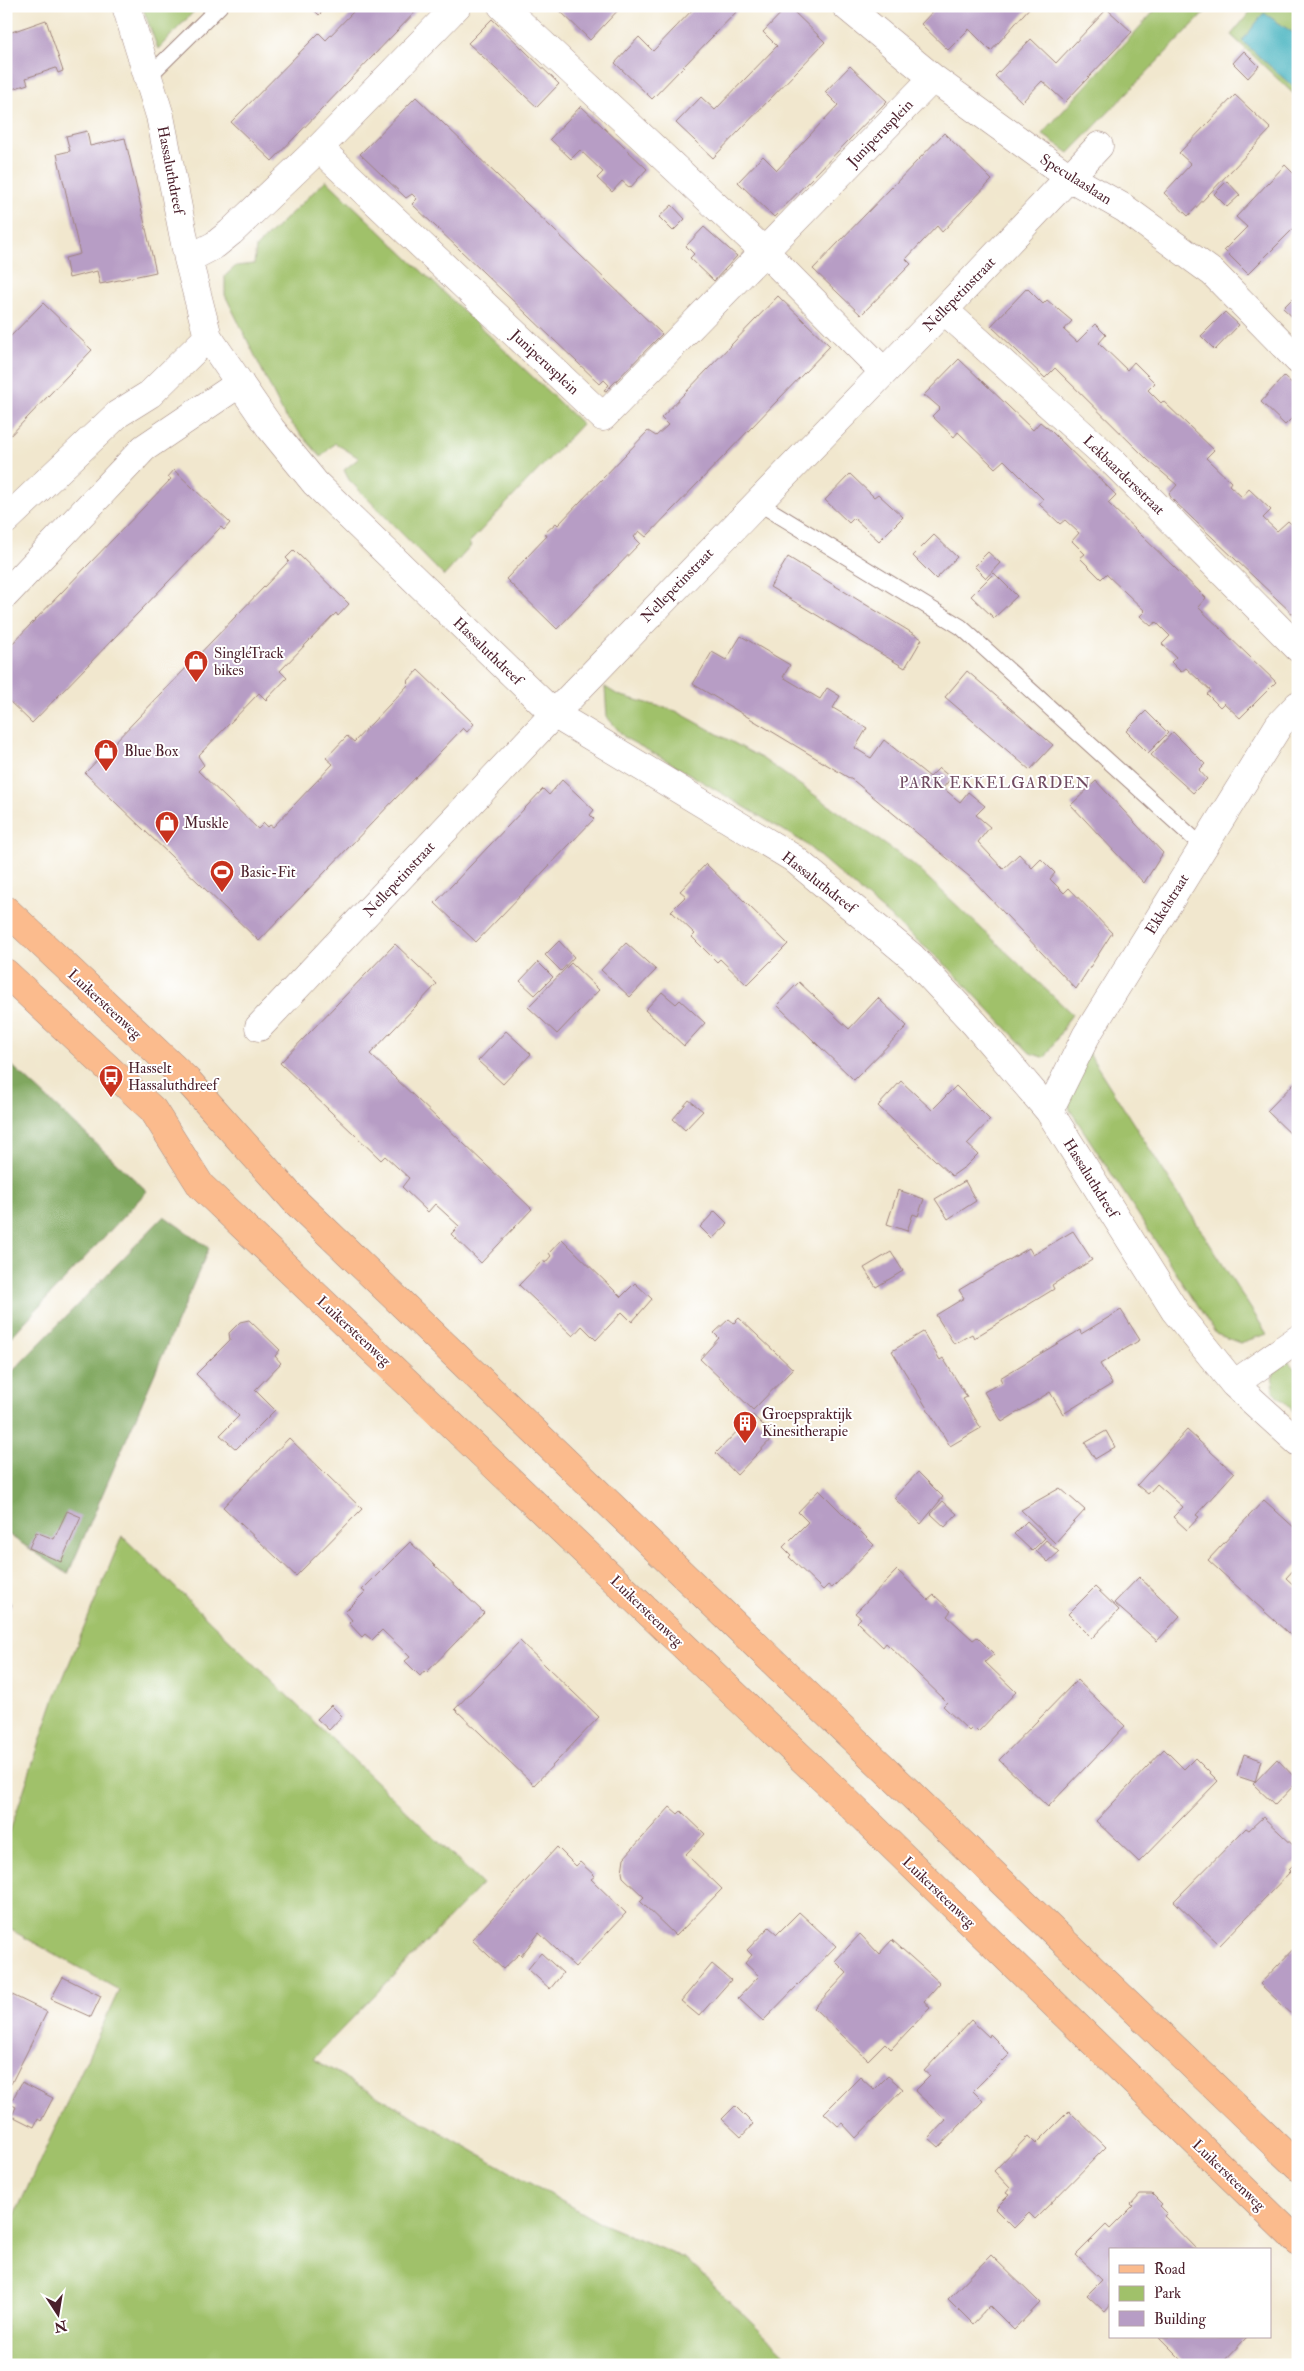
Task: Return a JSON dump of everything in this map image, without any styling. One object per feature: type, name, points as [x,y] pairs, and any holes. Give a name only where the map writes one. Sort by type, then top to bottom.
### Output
[{"type":"main road","name":"Luikersteenweg","points":[[6,910],[188,1082],[296,1202],[324,1230],[1298,2167]]},
{"type":"main road","name":"Luikersteenweg","points":[[6,973],[153,1110],[201,1186],[828,1784],[1298,2242]]},
{"type":"street","name":"Hassaluthdreef","points":[[126,6],[160,116],[188,259],[208,336],[271,429],[315,483],[554,714],[792,858],[912,957],[975,1024],[1049,1111],[1175,1312],[1234,1384],[1298,1442]]},
{"type":"street","points":[[188,259],[215,245],[319,148],[457,6]]},
{"type":"street","points":[[502,6],[765,252],[884,372]]},
{"type":"street","name":"Speculaaslaan","points":[[846,6],[933,78],[1069,177],[1124,208],[1213,273],[1298,360]]},
{"type":"street","name":"Juniperusplein","points":[[319,148],[603,417],[933,78]]},
{"type":"street","name":"Nellepetinstraat","points":[[259,1027],[554,714],[944,310],[1099,146]]},
{"type":"street","name":"Lekbaardersstraat","points":[[944,310],[1114,463],[1298,648]]},
{"type":"street","points":[[6,520],[118,414],[150,394],[208,336]]},
{"type":"street","points":[[6,594],[144,448],[240,383]]},
{"type":"street","name":"Ekkelstraat","points":[[1049,1111],[1086,1036],[1202,846],[1279,725],[1298,705]]},
{"type":"street","points":[[1234,1384],[1298,1339]]},
{"type":"lane","points":[[148,77],[220,6]]},
{"type":"lane","points":[[757,502],[961,626],[1202,846]]},
{"type":"green space","points":[[142,6],[199,6],[158,49]]},
{"type":"green space","points":[[1159,6],[1211,6],[1069,153],[1042,134]]},
{"type":"green space","points":[[1255,6],[1298,6],[1298,98],[1231,35]]},
{"type":"green space","points":[[326,180],[582,424],[469,543],[471,546],[444,576],[349,480],[344,470],[359,458],[335,443],[321,457],[284,415],[225,295],[225,276],[236,266],[254,264],[256,247]]},
{"type":"green space","points":[[605,687],[618,695],[676,711],[763,759],[913,864],[1072,1014],[1045,1058],[1030,1053],[948,967],[803,842],[666,760],[625,738],[607,717]]},
{"type":"green space","points":[[1088,1052],[1267,1334],[1240,1343],[1216,1334],[1070,1110],[1067,1096]]},
{"type":"green space","points":[[6,1060],[147,1191],[10,1338],[6,1340]]},
{"type":"green space","points":[[164,1216],[209,1248],[68,1574],[6,1533],[6,1378]]},
{"type":"green space","points":[[1284,1357],[1298,1372],[1298,1416],[1273,1390],[1274,1371]]},
{"type":"green space","points":[[122,1536],[482,1884],[313,2059],[598,2222],[686,2259],[795,2365],[6,2365],[6,2234],[119,1990],[6,1927],[6,1843],[54,1700]]},
{"type":"water","points":[[1264,13],[1298,36],[1298,91],[1242,41]]},
{"type":"building","points":[[310,6],[328,6],[319,15]]},
{"type":"building","points":[[347,6],[421,6],[272,161],[231,122],[319,33],[326,40],[353,12]]},
{"type":"building","points":[[555,6],[622,6],[590,40]]},
{"type":"building","points":[[696,6],[742,6],[652,99],[615,63],[639,37],[653,51]]},
{"type":"building","points":[[788,6],[825,42],[713,158],[676,123],[701,97],[715,110],[777,46],[763,32]]},
{"type":"building","points":[[938,6],[1031,6],[991,51],[969,29],[948,50],[921,24]]},
{"type":"building","points":[[1107,9],[1132,32],[1065,102],[1042,81],[1022,102],[995,76],[1031,39],[1056,63]]},
{"type":"building","points":[[492,19],[559,84],[537,107],[468,43]]},
{"type":"building","points":[[46,20],[63,71],[58,73],[56,68],[26,78],[28,84],[6,91],[6,34]]},
{"type":"building","points":[[1244,51],[1259,66],[1248,78],[1233,63]]},
{"type":"building","points":[[850,66],[887,101],[774,217],[738,182],[763,156],[777,170],[838,105],[825,92]]},
{"type":"building","points":[[1235,95],[1271,129],[1188,216],[1164,193],[1191,164],[1179,153]]},
{"type":"building","points":[[416,97],[662,334],[606,391],[604,390],[609,385],[604,380],[600,384],[412,204],[417,199],[412,194],[406,198],[360,154]]},
{"type":"building","points":[[581,106],[647,169],[630,188],[622,181],[612,192],[597,178],[603,172],[580,150],[571,159],[550,139]]},
{"type":"building","points":[[87,131],[90,146],[125,138],[156,272],[100,284],[97,271],[69,278],[65,258],[80,254],[57,154],[70,151],[66,136]]},
{"type":"building","points":[[944,133],[992,180],[942,232],[937,226],[906,259],[911,264],[861,315],[813,269]]},
{"type":"building","points":[[1285,165],[1298,178],[1298,224],[1248,274],[1224,250],[1247,227],[1236,217]]},
{"type":"building","points":[[1227,181],[1240,195],[1227,207],[1214,194]]},
{"type":"building","points":[[672,205],[685,219],[673,231],[659,217]]},
{"type":"building","points":[[704,227],[737,256],[714,281],[690,258],[694,254],[686,246]]},
{"type":"building","points":[[1027,288],[1043,304],[1047,300],[1072,321],[1064,330],[1077,342],[1095,324],[1106,335],[1099,343],[1127,370],[1134,362],[1155,383],[1148,390],[1161,403],[1163,401],[1214,450],[1206,458],[1231,482],[1229,485],[1242,497],[1249,489],[1271,510],[1263,518],[1277,531],[1288,521],[1298,530],[1298,619],[1172,499],[1169,494],[1177,485],[1149,461],[1055,368],[1045,378],[991,326]]},
{"type":"building","points":[[1298,293],[1298,322],[1283,308]]},
{"type":"building","points":[[778,296],[830,346],[646,537],[639,531],[634,537],[640,543],[557,629],[506,579],[547,536],[545,533],[556,523],[558,525],[648,431],[656,436],[668,425],[661,418]]},
{"type":"building","points":[[43,303],[92,350],[6,440],[6,341]]},
{"type":"building","points":[[1225,312],[1239,325],[1215,350],[1201,336]]},
{"type":"building","points":[[959,359],[1033,430],[1040,422],[1051,431],[1116,495],[1108,503],[1206,598],[1198,607],[1276,682],[1240,718],[1224,703],[1220,707],[1207,694],[1211,691],[1186,668],[1181,672],[1171,662],[1176,657],[1162,644],[1170,636],[1156,622],[1151,626],[1140,616],[1145,611],[1106,574],[1101,579],[1080,558],[1085,554],[1072,541],[1079,533],[1065,520],[1060,524],[1039,504],[1043,499],[1004,460],[995,468],[958,432],[954,437],[932,416],[940,408],[926,396],[923,396]]},
{"type":"building","points":[[1284,376],[1298,389],[1298,412],[1285,425],[1261,402]]},
{"type":"building","points":[[174,470],[230,523],[224,530],[221,527],[32,723],[6,698],[6,650],[171,479],[168,477]]},
{"type":"building","points":[[850,474],[874,497],[878,494],[903,517],[879,541],[854,518],[849,523],[825,500]]},
{"type":"building","points":[[934,535],[957,557],[936,579],[913,556]]},
{"type":"building","points":[[294,550],[349,604],[338,616],[336,613],[280,671],[287,678],[266,700],[259,693],[198,756],[204,765],[198,771],[258,829],[264,823],[268,827],[270,825],[273,827],[333,764],[326,758],[347,736],[354,742],[409,684],[407,682],[418,670],[474,724],[467,732],[463,728],[259,941],[85,773],[289,561],[286,558]]},
{"type":"building","points":[[988,552],[1000,563],[986,578],[974,566]]},
{"type":"building","points":[[788,557],[922,639],[905,668],[770,587]]},
{"type":"building","points":[[994,573],[1017,596],[994,618],[971,596]]},
{"type":"building","points":[[741,636],[790,665],[783,677],[820,699],[827,688],[840,696],[833,708],[867,728],[855,748],[871,758],[884,740],[930,777],[939,768],[951,778],[943,788],[960,802],[968,792],[985,806],[976,815],[990,827],[978,842],[1003,869],[1019,854],[1032,868],[1041,859],[1055,873],[1050,879],[1064,893],[1069,888],[1112,933],[1076,989],[970,877],[854,781],[693,684],[712,652],[726,660]]},
{"type":"building","points":[[967,671],[1053,745],[1030,770],[945,697]]},
{"type":"building","points":[[1146,711],[1168,733],[1148,753],[1126,731]]},
{"type":"building","points":[[1173,732],[1205,764],[1199,770],[1207,779],[1193,793],[1151,755]]},
{"type":"building","points":[[562,780],[594,810],[590,815],[594,819],[476,942],[435,903],[543,789],[549,795]]},
{"type":"building","points":[[1096,781],[1163,853],[1144,883],[1071,805]]},
{"type":"building","points":[[706,864],[788,944],[747,985],[720,959],[717,962],[692,937],[695,934],[671,911],[686,896],[680,891]]},
{"type":"building","points":[[559,941],[574,957],[561,971],[545,955]]},
{"type":"building","points":[[626,943],[656,970],[630,997],[601,970]]},
{"type":"building","points":[[395,944],[437,984],[370,1054],[532,1209],[481,1263],[451,1234],[459,1226],[435,1204],[428,1212],[402,1187],[409,1178],[385,1156],[381,1160],[280,1063]]},
{"type":"building","points":[[538,962],[553,977],[535,995],[520,981]]},
{"type":"building","points":[[571,963],[599,990],[557,1034],[528,1007]]},
{"type":"building","points":[[799,982],[849,1029],[878,998],[907,1026],[854,1080],[777,1005]]},
{"type":"building","points":[[662,992],[676,1004],[680,1000],[705,1023],[684,1046],[645,1010]]},
{"type":"building","points":[[506,1031],[531,1054],[503,1084],[478,1061]]},
{"type":"building","points":[[1298,1079],[1298,1141],[1267,1111]]},
{"type":"building","points":[[901,1081],[932,1110],[956,1086],[990,1120],[967,1144],[978,1154],[952,1176],[878,1106]]},
{"type":"building","points":[[689,1100],[703,1111],[685,1130],[673,1119]]},
{"type":"building","points":[[965,1181],[976,1201],[948,1219],[935,1199]]},
{"type":"building","points":[[898,1190],[924,1199],[918,1216],[913,1214],[907,1231],[887,1224]]},
{"type":"building","points":[[715,1211],[728,1224],[712,1239],[700,1227]]},
{"type":"building","points":[[1073,1231],[1092,1260],[1052,1285],[1054,1289],[974,1338],[972,1334],[954,1344],[936,1315],[964,1298],[959,1290],[1029,1248],[1033,1255]]},
{"type":"building","points":[[562,1239],[621,1297],[635,1283],[652,1299],[632,1322],[622,1312],[596,1340],[582,1326],[573,1336],[519,1285],[543,1260],[545,1263],[551,1256],[549,1253]]},
{"type":"building","points":[[891,1252],[903,1271],[876,1287],[864,1268]]},
{"type":"building","points":[[1121,1310],[1140,1340],[1100,1364],[1112,1384],[1063,1414],[1050,1392],[1002,1422],[984,1392],[1002,1382],[1000,1378],[1080,1330],[1081,1334]]},
{"type":"building","points":[[739,1318],[793,1369],[753,1410],[700,1359],[719,1338],[714,1333],[729,1319],[734,1323]]},
{"type":"building","points":[[249,1320],[280,1350],[275,1356],[281,1363],[255,1390],[275,1410],[236,1449],[220,1435],[239,1416],[196,1374],[230,1340],[229,1333],[240,1322]]},
{"type":"building","points":[[923,1332],[940,1360],[943,1358],[967,1397],[963,1399],[981,1428],[950,1446],[892,1351]]},
{"type":"building","name":"Groepspraktijk Kinesitherapie","points":[[753,1415],[774,1436],[737,1475],[716,1453]]},
{"type":"building","points":[[1187,1430],[1234,1473],[1196,1515],[1199,1517],[1187,1530],[1173,1517],[1183,1507],[1157,1484],[1148,1494],[1137,1485]]},
{"type":"building","points":[[1106,1431],[1115,1447],[1095,1459],[1085,1443]]},
{"type":"building","points":[[289,1438],[362,1509],[296,1576],[223,1507]]},
{"type":"building","points":[[918,1472],[943,1497],[921,1524],[894,1498]]},
{"type":"building","points":[[1060,1488],[1085,1510],[1055,1543],[1021,1510]]},
{"type":"building","points":[[819,1490],[874,1545],[832,1588],[828,1585],[823,1590],[789,1557],[791,1555],[783,1547],[808,1522],[798,1512]]},
{"type":"building","points":[[1264,1500],[1298,1531],[1298,1565],[1286,1578],[1298,1589],[1298,1642],[1208,1560]]},
{"type":"building","points":[[943,1501],[957,1514],[945,1527],[931,1514]]},
{"type":"building","points":[[67,1511],[81,1517],[61,1562],[29,1548],[36,1532],[54,1539]]},
{"type":"building","points":[[1027,1521],[1045,1538],[1032,1551],[1014,1534]]},
{"type":"building","points":[[1046,1540],[1059,1552],[1048,1562],[1036,1551]]},
{"type":"building","points":[[410,1542],[484,1613],[426,1673],[424,1671],[420,1676],[405,1661],[410,1657],[382,1630],[372,1640],[365,1634],[362,1637],[349,1623],[352,1620],[345,1612],[365,1592],[362,1590]]},
{"type":"building","points":[[897,1570],[928,1600],[934,1595],[951,1611],[947,1616],[973,1640],[977,1637],[994,1654],[985,1662],[1016,1692],[978,1732],[973,1727],[969,1731],[943,1706],[947,1702],[886,1643],[883,1647],[857,1622],[861,1618],[855,1613]]},
{"type":"building","points":[[1139,1577],[1180,1616],[1157,1641],[1114,1603]]},
{"type":"building","points":[[1095,1587],[1119,1610],[1092,1638],[1068,1614]]},
{"type":"building","points":[[6,1602],[12,1605],[6,1615]]},
{"type":"building","points":[[520,1641],[599,1717],[534,1785],[455,1709]]},
{"type":"building","points":[[1077,1680],[1125,1726],[1048,1807],[999,1760]]},
{"type":"building","points":[[331,1705],[342,1716],[329,1730],[317,1719]]},
{"type":"building","points":[[1164,1749],[1184,1769],[1195,1758],[1218,1781],[1139,1862],[1096,1821]]},
{"type":"building","points":[[1244,1754],[1261,1760],[1255,1782],[1237,1776]]},
{"type":"building","points":[[1277,1759],[1298,1781],[1275,1805],[1253,1784]]},
{"type":"building","points":[[670,1807],[678,1814],[681,1811],[705,1834],[686,1854],[722,1889],[676,1936],[640,1901],[644,1897],[623,1877],[622,1872],[624,1858]]},
{"type":"building","points":[[1263,1817],[1298,1850],[1298,1860],[1289,1869],[1291,1871],[1220,1945],[1174,1901],[1246,1828],[1249,1830]]},
{"type":"building","points":[[557,1847],[576,1866],[580,1862],[595,1876],[591,1879],[626,1913],[575,1967],[539,1933],[521,1956],[519,1954],[503,1969],[472,1940]]},
{"type":"building","points":[[799,1912],[836,1946],[763,2021],[738,1998],[759,1976],[745,1963],[752,1955],[747,1950],[769,1927],[777,1934]]},
{"type":"building","points":[[860,1934],[879,1954],[892,1940],[940,1983],[924,2001],[930,2008],[891,2049],[885,2043],[868,2060],[814,2008],[847,1973],[835,1961]]},
{"type":"building","points":[[1298,1944],[1298,2020],[1260,1984]]},
{"type":"building","points":[[541,1953],[563,1973],[550,1989],[528,1969]]},
{"type":"building","points":[[712,1964],[731,1980],[699,2016],[681,2001]]},
{"type":"building","points":[[63,1977],[101,1996],[91,2017],[51,1999]]},
{"type":"building","points":[[6,1992],[47,2012],[11,2084],[6,2081]]},
{"type":"building","points":[[971,2020],[989,2037],[990,2034],[1010,2054],[973,2091],[983,2101],[939,2147],[929,2138],[946,2120],[915,2091],[930,2076],[924,2071]]},
{"type":"building","points":[[888,2076],[903,2089],[856,2138],[842,2123],[838,2126],[824,2113],[860,2077],[874,2090]]},
{"type":"building","points":[[22,2082],[53,2098],[41,2121],[38,2119],[34,2127],[12,2116],[16,2107],[10,2104]]},
{"type":"building","points":[[735,2106],[753,2124],[741,2137],[722,2119]]},
{"type":"building","points":[[1069,2111],[1106,2147],[1035,2219],[1029,2213],[1014,2228],[995,2209],[1009,2195],[1006,2193],[1010,2188],[994,2171],[1028,2136],[1036,2144]]},
{"type":"building","points":[[1140,2194],[1152,2194],[1162,2204],[1160,2206],[1167,2213],[1164,2216],[1195,2248],[1109,2248],[1109,2307],[1105,2312],[1087,2295],[1102,2280],[1076,2255],[1106,2225],[1110,2229],[1133,2206],[1131,2204]]},
{"type":"building","points":[[991,2255],[1040,2303],[1014,2330],[990,2306],[973,2324],[948,2299]]},
{"type":"building","points":[[1160,2338],[1246,2338],[1220,2365],[1187,2365]]},
{"type":"place","name":"SingleTrack bikes","points":[[196,683]]},
{"type":"place","name":"Blue Box","points":[[106,772]]},
{"type":"place","name":"Muskle","points":[[167,844]]},
{"type":"place","name":"Basic-Fit","points":[[222,893]]},
{"type":"place","name":"Hasselt Hassaluthdreef","points":[[111,1098]]},
{"type":"place","name":"Groepspraktijk Kinesitherapie","points":[[745,1444]]},
{"type":"district","name":"PARK EKKELGARDEN","points":[[995,782]]}]
